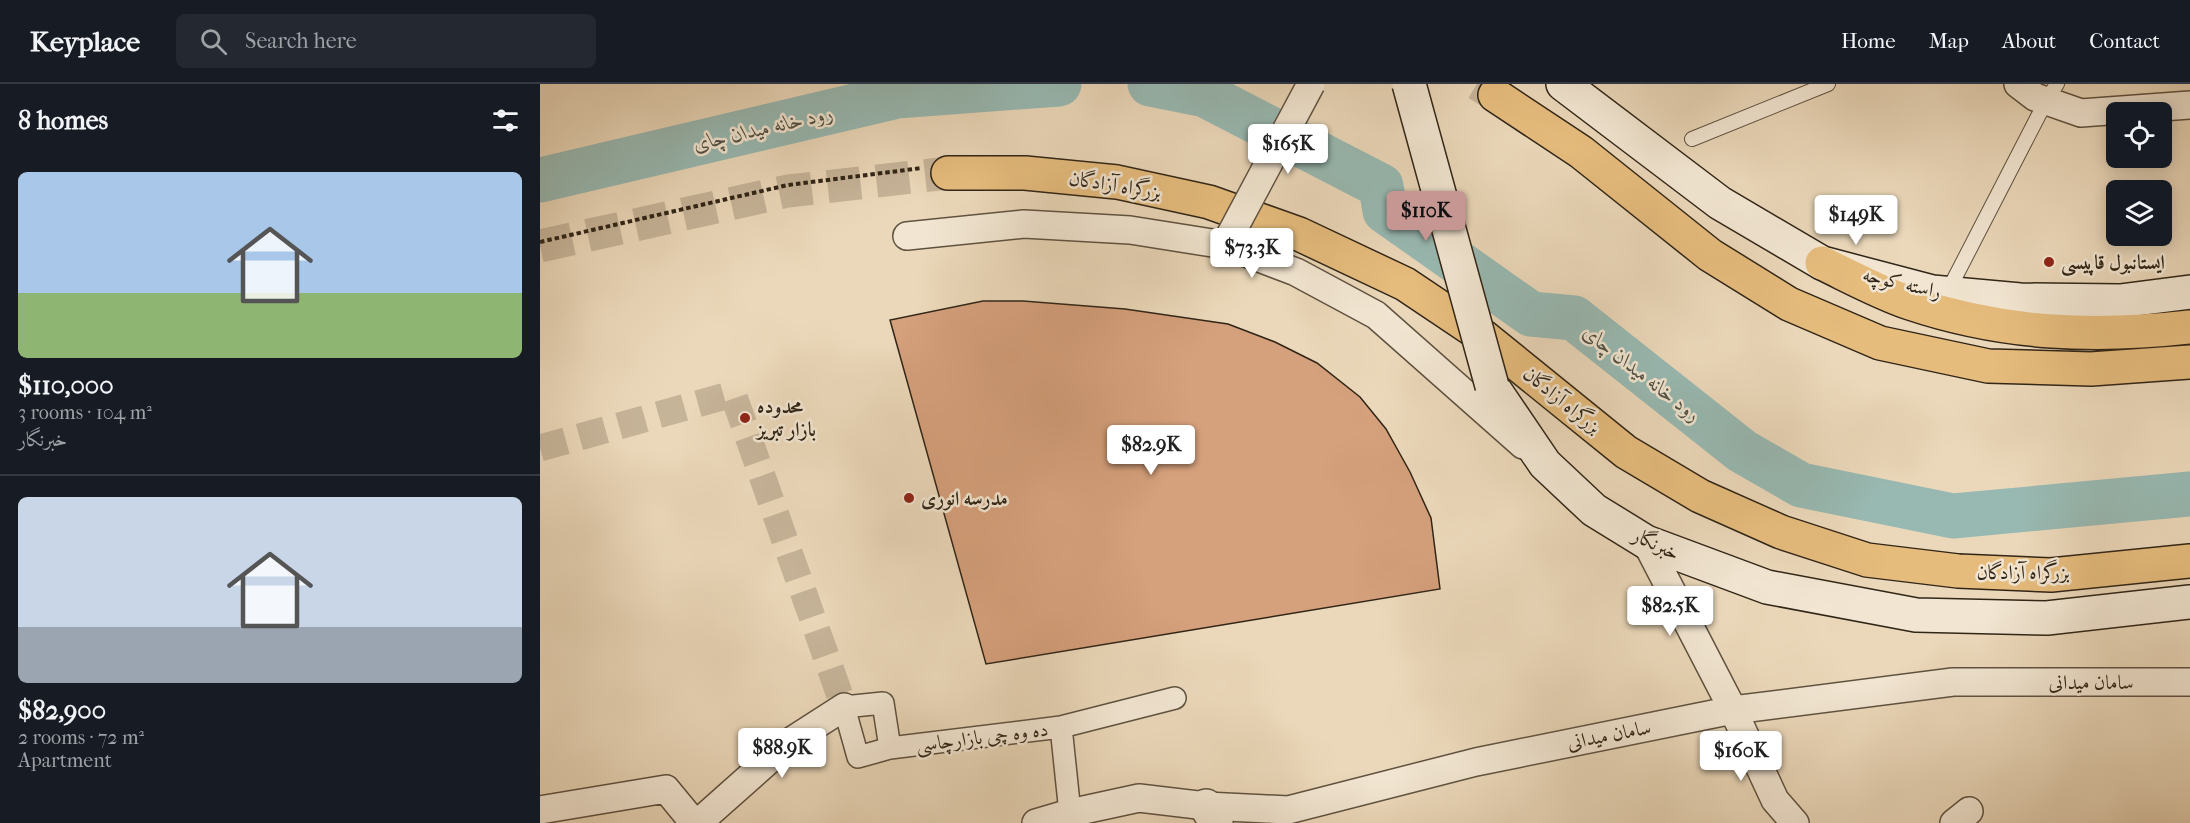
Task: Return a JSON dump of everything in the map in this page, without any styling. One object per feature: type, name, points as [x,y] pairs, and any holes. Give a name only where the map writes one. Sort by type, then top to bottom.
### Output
[{"type":"highway","points":[[1495,95],[1581,152],[1710,255],[1789,304],[1880,343],[1988,366],[2091,369],[2190,362]]},
{"type":"highway","name":"بزرگراه آزادگان","points":[[939,170],[1025,173],[1117,182],[1209,202],[1299,234],[1405,284],[1484,337],[1626,452],[1700,496],[1781,532],[1867,560],[1958,571],[2051,575],[2190,561]]},
{"type":"highway","points":[[1822,263],[1907,302],[1961,319],[2048,332],[2141,333],[2190,327]]},
{"type":"main road","name":"خبرنگار","points":[[1409,84],[1492,386],[1545,464],[1594,510],[1646,543],[1767,587],[1916,615],[2047,618],[2190,602]]},
{"type":"main road","name":"راسته کوچه","points":[[1563,84],[1720,203],[1822,263],[1932,292],[2020,300],[2120,301],[2190,292]]},
{"type":"street","points":[[1225,245],[1311,84]]},
{"type":"street","points":[[2018,84],[2035,97],[2052,92],[2081,113],[2190,105]]},
{"type":"street","points":[[907,236],[1023,224],[1130,230],[1225,245],[1296,272],[1376,315],[1545,464]]},
{"type":"street","points":[[1646,543],[1733,710],[1775,800],[1795,823]]},
{"type":"street","name":"سامان میدانی","points":[[1036,823],[1139,798],[1211,814],[1288,810],[1476,762],[1733,710],[1953,682],[2190,682]]},
{"type":"street","points":[[1061,728],[1175,698]]},
{"type":"street","name":"ده وه چی بازارچاسی","points":[[890,748],[883,703],[844,707],[858,757],[890,748],[1061,728],[1070,813]]},
{"type":"street","points":[[540,810],[666,789],[696,823],[788,743],[844,707]]},
{"type":"lane","points":[[1692,139],[1828,84]]},
{"type":"lane","points":[[1947,293],[2052,92]]},
{"type":"path","points":[[540,242],[788,185],[939,170]]},
{"type":"building","points":[[983,301],[1023,301],[1125,309],[1228,324],[1275,342],[1317,363],[1360,397],[1386,429],[1410,472],[1431,518],[1440,589],[986,664],[890,320]]},
{"type":"waterway","name":"رود خانه میدان چای","points":[[540,180],[897,96],[1059,84]]},
{"type":"waterway","name":"رود خانه میدان چای","points":[[1150,84],[1205,95],[1381,186],[1385,211],[1531,314],[1574,318],[1742,451],[1801,485],[1953,516],[2190,494]]},
{"type":"tunnel","points":[[1477,84],[1495,95]]},
{"type":"tunnel","points":[[540,246],[788,191],[948,173]]},
{"type":"tunnel","points":[[540,448],[733,394],[844,707]]},
{"type":"place","name":"ایستانبول قاپیسی","points":[[2049,262]]},
{"type":"place","name":"محدوده بازار تبریز","points":[[745,418]]},
{"type":"place","name":"مدرسه انوری","points":[[909,498]]}]
